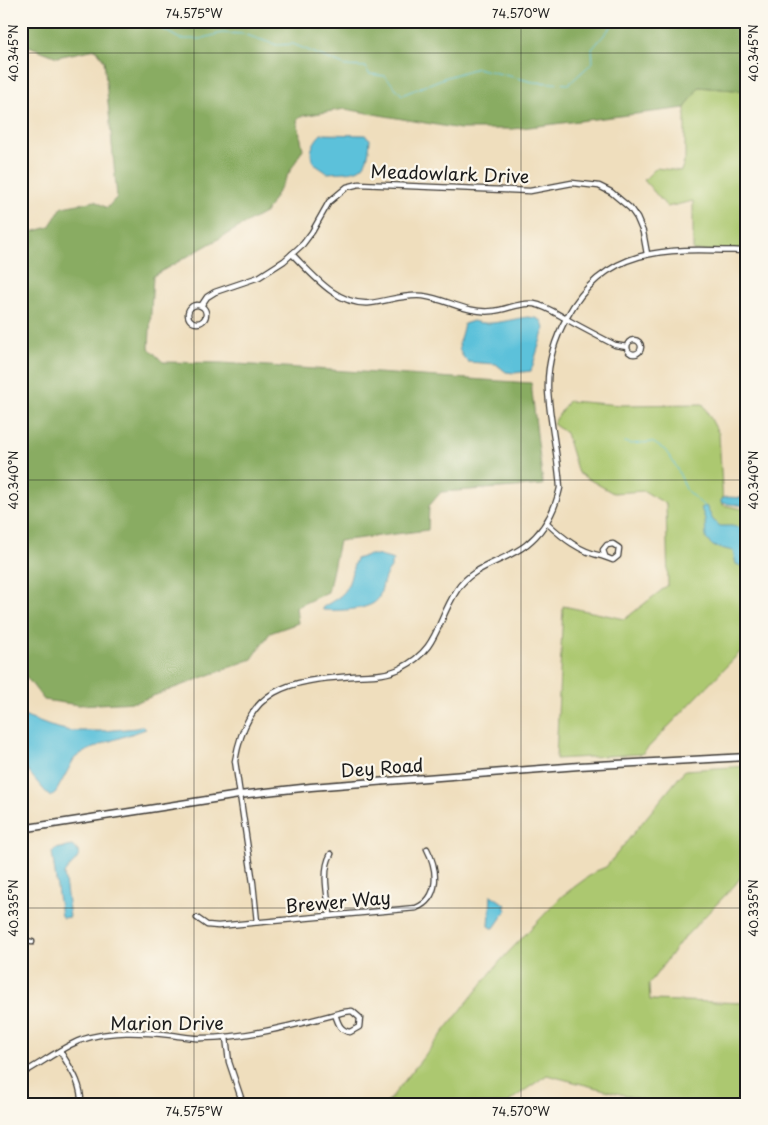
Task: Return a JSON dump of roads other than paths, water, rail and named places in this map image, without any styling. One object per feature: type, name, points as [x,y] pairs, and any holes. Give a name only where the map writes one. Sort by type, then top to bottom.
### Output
[{"type":"main road","name":"Dey Road","points":[[21,829],[239,795],[311,787],[579,766],[747,757]]},
{"type":"street","name":"Meadowlark Drive","points":[[201,306],[207,297],[214,292],[260,277],[292,254],[312,232],[329,202],[347,187],[358,184],[530,191],[572,183],[599,186],[611,192],[630,208],[643,232],[648,254]]},
{"type":"street","points":[[257,922],[235,761],[238,742],[248,719],[263,701],[277,690],[292,684],[322,678],[386,674],[410,663],[424,653],[433,640],[457,590],[471,575],[525,546],[547,523],[557,501],[560,488],[548,389],[552,351],[575,302],[591,284],[611,269],[633,258],[648,254],[681,250],[747,251]]},
{"type":"street","points":[[292,254],[327,288],[338,296],[370,303],[400,296],[423,296],[467,309],[493,311],[518,304],[531,304],[542,306],[615,345],[627,347]]},
{"type":"street","points":[[547,523],[560,535],[583,550],[594,555],[605,556]]},
{"type":"street","name":"Brewer Way","points":[[197,918],[208,925],[416,908],[430,898],[434,889],[434,866],[427,849]]},
{"type":"street","points":[[330,915],[326,869],[331,854]]},
{"type":"street","points":[[21,940],[32,942]]},
{"type":"street","name":"Marion Drive","points":[[21,1074],[82,1040],[112,1033],[139,1033],[199,1038],[226,1037],[291,1025],[335,1014],[348,1011],[355,1012],[360,1018],[358,1027],[350,1032],[344,1031],[339,1025],[335,1014]]},
{"type":"street","points":[[226,1037],[230,1068],[243,1104]]},
{"type":"street","points":[[60,1051],[77,1079],[82,1094],[81,1104]]},
{"type":"water","points":[[321,134],[365,135],[370,139],[369,151],[364,165],[354,171],[327,173],[314,163],[311,155],[314,144]]},
{"type":"water","points":[[528,317],[542,321],[544,329],[531,371],[506,372],[496,364],[468,362],[461,353],[459,344],[464,324],[473,321],[493,323]]},
{"type":"water","points":[[725,497],[747,498],[747,506],[721,503],[721,500]]},
{"type":"water","points":[[706,506],[713,520],[720,526],[747,529],[746,568],[736,564],[733,551],[713,546],[706,539],[705,519],[701,508]]},
{"type":"water","points":[[368,555],[376,555],[394,560],[386,574],[376,602],[362,608],[323,610],[322,608],[340,596],[346,589],[356,559]]},
{"type":"water","points":[[21,715],[70,731],[102,731],[142,726],[146,729],[107,742],[80,754],[74,759],[56,792],[50,797],[21,763]]},
{"type":"water","points":[[73,846],[77,850],[78,857],[64,874],[70,917],[63,918],[61,916],[52,852],[55,849]]},
{"type":"water","points":[[491,895],[506,905],[504,908],[507,909],[494,928],[489,926]]},
{"type":"waterway","points":[[148,21],[180,39],[200,39],[222,33],[243,34],[277,45],[293,44],[346,66],[366,67],[369,74],[385,76],[402,95],[444,78],[477,68],[533,82],[569,84],[593,62],[592,49],[616,21]]},
{"type":"waterway","points":[[624,442],[631,444],[652,442],[665,450],[676,466],[687,491],[705,507]]}]
